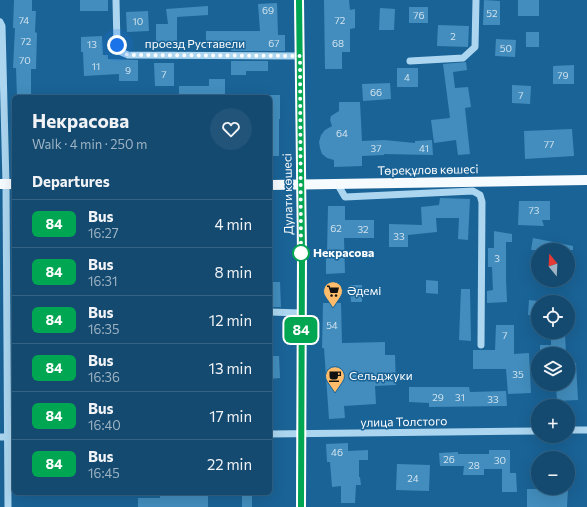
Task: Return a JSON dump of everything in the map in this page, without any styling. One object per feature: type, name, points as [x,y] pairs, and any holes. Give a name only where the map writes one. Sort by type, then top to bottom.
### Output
[{"type":"main road","name":"Дулати көшесі","points":[[299,0],[301,186],[301,507]]},
{"type":"main road","name":"Төреқұлов көшесі","points":[[272,185],[301,186],[587,180]]},
{"type":"street","name":"проезд Руставели","points":[[116,0],[117,45],[121,52],[128,55],[300,56]]},
{"type":"street","points":[[410,61],[463,58],[475,47],[476,0]]},
{"type":"street","points":[[0,22],[2,26],[10,301],[7,437],[8,507]]},
{"type":"street","points":[[338,185],[345,197],[473,191],[480,195],[482,202],[481,345]]},
{"type":"street","points":[[272,312],[301,313]]},
{"type":"street","points":[[575,430],[587,430]]},
{"type":"street","name":"улица Толстого","points":[[272,434],[531,431]]},
{"type":"building","points":[[14,0],[32,0],[32,11],[36,11],[35,32],[37,33],[36,69],[31,69],[31,95],[17,95],[16,68],[13,68],[15,28],[13,28]]},
{"type":"building","points":[[80,0],[108,0],[108,11],[80,11]]},
{"type":"building","points":[[324,0],[349,0],[350,10],[355,9],[355,28],[350,29],[350,52],[342,52],[342,69],[325,69]]},
{"type":"building","points":[[484,0],[500,1],[500,25],[483,25]]},
{"type":"building","points":[[518,0],[539,0],[539,16],[518,16]]},
{"type":"building","points":[[277,3],[278,35],[285,35],[285,51],[231,51],[231,48],[206,48],[206,31],[260,31],[258,4]]},
{"type":"building","points":[[208,6],[208,15],[177,17],[177,43],[156,43],[156,24],[168,24],[166,9]]},
{"type":"building","points":[[409,7],[428,7],[428,23],[409,23]]},
{"type":"building","points":[[380,8],[395,9],[394,30],[379,30]]},
{"type":"building","points":[[148,11],[149,31],[127,32],[126,12]]},
{"type":"building","points":[[438,25],[469,26],[468,47],[437,46]]},
{"type":"building","points":[[526,32],[539,32],[539,47],[526,47]]},
{"type":"building","points":[[102,36],[103,55],[108,55],[108,59],[138,60],[138,81],[119,81],[119,74],[84,76],[81,37]]},
{"type":"building","points":[[496,39],[516,40],[515,57],[495,56]]},
{"type":"building","points":[[231,61],[268,61],[268,71],[246,71],[246,75],[231,75]]},
{"type":"building","points":[[466,62],[467,70],[453,72],[455,88],[468,87],[471,107],[465,108],[470,154],[458,155],[456,140],[434,143],[431,120],[450,118],[443,64]]},
{"type":"building","points":[[154,63],[174,63],[174,86],[155,86]]},
{"type":"building","points":[[574,65],[574,84],[553,84],[553,66]]},
{"type":"building","points":[[397,68],[418,68],[418,87],[397,87]]},
{"type":"building","points":[[209,79],[225,79],[225,95],[179,95],[179,86],[209,86]]},
{"type":"building","points":[[390,83],[391,99],[363,101],[362,84]]},
{"type":"building","points":[[512,85],[531,86],[530,104],[512,103]]},
{"type":"building","points":[[272,95],[280,95],[279,156],[272,156]]},
{"type":"building","points":[[339,102],[360,102],[362,141],[384,140],[415,143],[415,141],[432,140],[433,155],[384,154],[362,156],[362,166],[334,167],[334,160],[327,158],[322,154],[319,142],[321,135],[325,130],[332,126],[330,120],[331,116],[339,111]]},
{"type":"building","points":[[572,129],[574,156],[525,159],[524,131]]},
{"type":"building","points":[[440,198],[470,199],[468,240],[458,239],[459,218],[436,218],[437,232],[408,235],[408,247],[389,247],[389,224],[422,225],[421,207],[439,205]]},
{"type":"building","points":[[519,201],[550,201],[550,220],[542,220],[544,226],[518,225]]},
{"type":"building","points":[[328,206],[345,206],[345,220],[374,220],[374,238],[344,238],[345,273],[326,274]]},
{"type":"building","points":[[494,231],[512,234],[512,242],[506,242],[507,302],[487,303],[487,291],[493,290],[492,267],[488,267],[488,248],[494,248]]},
{"type":"building","points":[[533,238],[558,243],[532,243]]},
{"type":"building","points":[[426,280],[438,281],[438,294],[426,293]]},
{"type":"building","points":[[272,282],[280,282],[281,307],[272,307]]},
{"type":"building","points":[[350,285],[362,285],[362,302],[351,302]]},
{"type":"building","points":[[461,289],[470,289],[471,341],[459,340]]},
{"type":"building","points":[[529,300],[531,300],[531,315],[528,315]]},
{"type":"building","points":[[323,303],[341,303],[342,343],[385,342],[385,355],[395,355],[396,385],[375,386],[376,404],[344,406],[345,418],[329,419],[324,348],[322,348]]},
{"type":"building","points":[[496,325],[514,325],[514,354],[529,353],[531,393],[508,394],[506,369],[473,369],[473,350],[495,350]]},
{"type":"building","points":[[551,339],[565,339],[566,347],[540,347],[540,345],[551,345]]},
{"type":"building","points":[[272,356],[279,356],[280,378],[272,379]]},
{"type":"building","points":[[576,363],[578,400],[557,399],[556,391],[575,391]]},
{"type":"building","points":[[409,387],[469,387],[470,392],[506,391],[507,406],[429,407],[429,403],[409,402]]},
{"type":"building","points":[[348,443],[348,451],[368,450],[368,460],[359,460],[359,477],[361,485],[356,485],[355,503],[341,503],[341,486],[332,487],[330,462],[327,462],[326,444]]},
{"type":"building","points":[[489,450],[510,450],[510,473],[516,473],[517,492],[502,492],[502,469],[484,469],[484,475],[463,475],[464,466],[440,466],[439,453],[458,452],[458,454],[489,454]]},
{"type":"building","points":[[397,464],[430,465],[429,491],[396,490]]},
{"type":"building","points":[[527,489],[531,489],[531,495],[568,495],[567,507],[527,507]]},
{"type":"building","points":[[160,495],[208,495],[208,507],[138,507],[138,498],[160,498]]},
{"type":"building","points":[[242,495],[252,495],[252,507],[242,507]]},
{"type":"bus line","name":"84","points":[[299,0],[302,253],[300,434],[301,507]]},
{"type":"place","name":"Некрасова","points":[[301,253]]},
{"type":"place","name":"Әдемі","points":[[333,308]]},
{"type":"place","name":"Сельджуки","points":[[335,393]]},
{"type":"route","points":[[117,45],[121,52],[128,55],[300,56],[301,253]]}]
